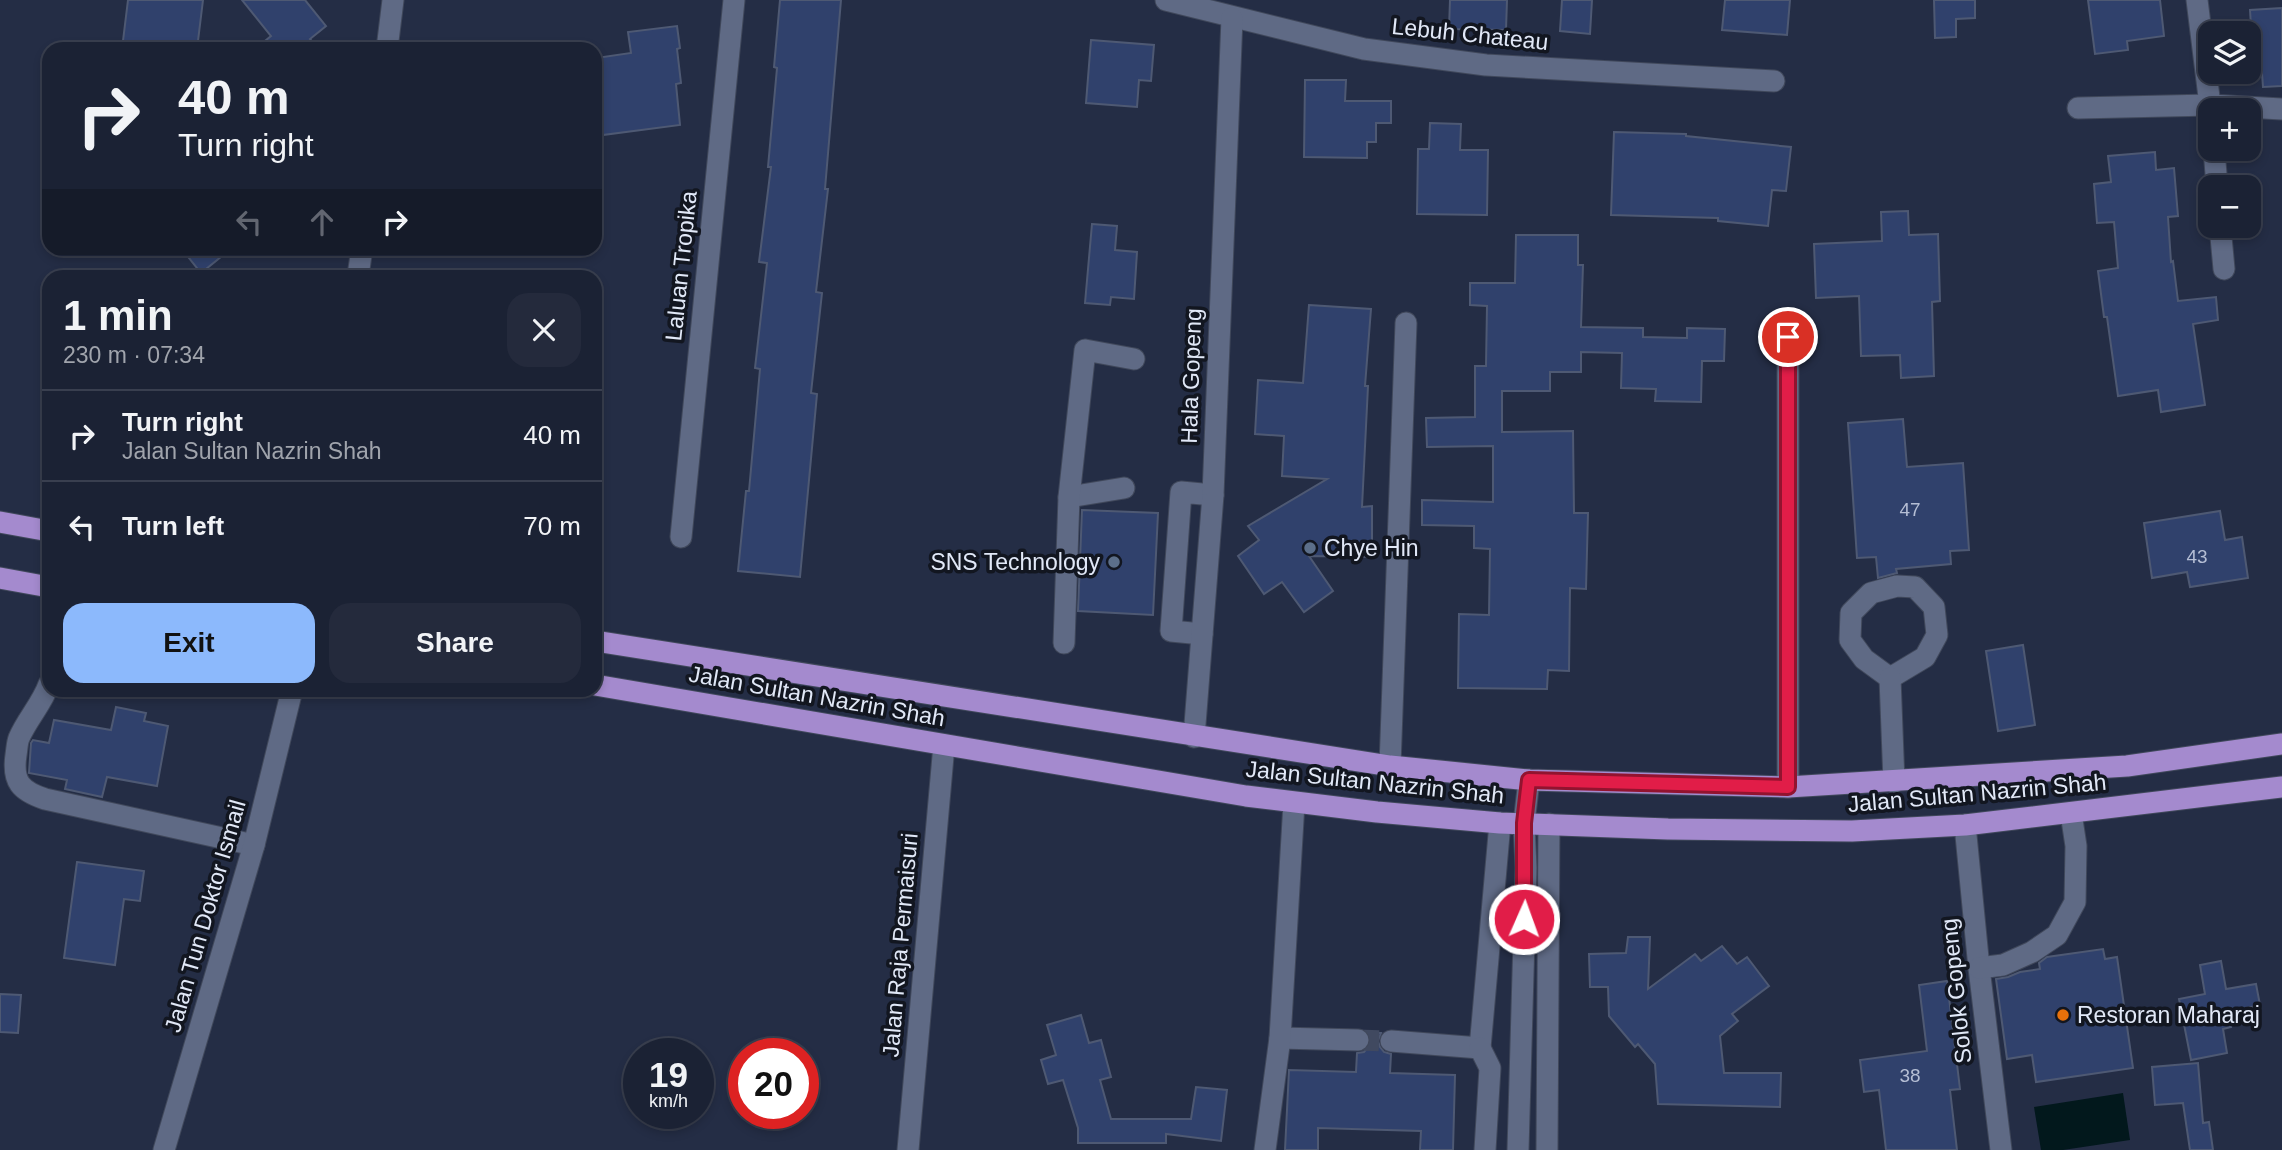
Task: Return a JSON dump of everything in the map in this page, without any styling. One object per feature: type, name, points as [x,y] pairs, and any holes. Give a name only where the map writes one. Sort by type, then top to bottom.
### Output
[{"type":"highway","points":[[0,522],[42,530]]},
{"type":"highway","points":[[0,578],[42,586]]},
{"type":"highway","name":"Jalan Sultan Nazrin Shah","points":[[602,643],[1390,766],[1529,780],[1788,787],[1894,782],[2127,766],[2282,744]]},
{"type":"highway","name":"Jalan Sultan Nazrin Shah","points":[[602,686],[1294,803],[1500,823],[1801,831],[1965,825],[2282,787]]},
{"type":"street","points":[[388,42],[393,0]]},
{"type":"street","name":"Laluan Tropika","points":[[681,537],[734,0]]},
{"type":"street","name":"Lebuh Chateau","points":[[1166,0],[1364,49],[1486,65],[1774,82]]},
{"type":"street","points":[[2197,0],[2209,98]]},
{"type":"street","name":"Hala Gopeng","points":[[1194,737],[1213,495],[1232,18]]},
{"type":"street","points":[[2078,108],[2198,108]]},
{"type":"street","points":[[2261,109],[2282,109]]},
{"type":"street","points":[[2221,238],[2224,269]]},
{"type":"street","points":[[1390,766],[1406,323]]},
{"type":"street","points":[[1788,337],[1788,787]]},
{"type":"street","points":[[1064,643],[1069,497],[1085,350],[1134,359]]},
{"type":"street","points":[[1069,497],[1124,488]]},
{"type":"street","points":[[1202,634],[1171,631],[1181,492],[1213,495]]},
{"type":"street","points":[[1898,586],[1915,587],[1934,607],[1937,635],[1924,657],[1890,678],[1864,659],[1850,640],[1852,613],[1871,593],[1898,586]]},
{"type":"street","points":[[1890,678],[1894,782]]},
{"type":"street","points":[[43,697],[18,739],[15,764],[17,780],[27,793],[254,845]]},
{"type":"street","name":"Jalan Tun Doktor Ismail","points":[[164,1150],[254,845],[293,697]]},
{"type":"street","name":"Jalan Raja Permaisuri","points":[[908,1150],[944,745]]},
{"type":"street","points":[[1518,1150],[1524,823],[1529,780]]},
{"type":"street","points":[[1265,1150],[1280,1038],[1294,803]]},
{"type":"street","points":[[1979,968],[2003,965],[2032,952],[2057,935],[2075,902],[2076,846],[2071,813]]},
{"type":"street","points":[[1485,1150],[1490,1068],[1480,1048],[1500,823]]},
{"type":"street","points":[[1548,1150],[1549,824]]},
{"type":"street","name":"Solok Gopeng","points":[[1965,825],[2001,1150]]},
{"type":"street","points":[[1280,1038],[1358,1040]]},
{"type":"street","points":[[1391,1041],[1480,1048]]},
{"type":"shaded area","points":[[2123,1093],[2130,1140],[2063,1150],[2041,1150],[2034,1107]]},
{"type":"building","points":[[128,0],[203,0],[198,42],[123,42]]},
{"type":"building","points":[[242,0],[305,0],[326,26],[310,39],[313,42],[264,42],[271,36]]},
{"type":"building","points":[[780,0],[841,0],[825,189],[828,189],[816,292],[822,293],[811,393],[817,394],[800,577],[738,571],[746,491],[749,491],[760,369],[755,368],[767,263],[759,262],[771,167],[768,167]]},
{"type":"building","points":[[1450,0],[1507,0],[1506,30],[1449,29]]},
{"type":"building","points":[[1562,0],[1592,0],[1590,34],[1560,31]]},
{"type":"building","points":[[1725,0],[1790,0],[1787,35],[1722,30]]},
{"type":"building","points":[[1934,0],[1975,0],[1975,18],[1956,19],[1956,37],[1935,38]]},
{"type":"building","points":[[2088,0],[2160,0],[2164,36],[2127,41],[2128,50],[2095,54]]},
{"type":"building","points":[[2282,8],[2282,86],[2263,87],[2261,21],[2251,21],[2250,10]]},
{"type":"building","points":[[677,26],[681,83],[676,84],[680,125],[602,135],[602,57],[631,53],[628,32]]},
{"type":"building","points":[[1091,40],[1154,45],[1151,81],[1139,80],[1137,107],[1086,103]]},
{"type":"building","points":[[1305,80],[1346,80],[1345,101],[1391,101],[1391,123],[1376,123],[1376,142],[1367,142],[1367,158],[1304,157]]},
{"type":"building","points":[[1430,123],[1461,124],[1460,150],[1488,150],[1487,215],[1417,214],[1418,149],[1429,149]]},
{"type":"building","points":[[1614,132],[1686,134],[1791,147],[1786,191],[1772,190],[1768,226],[1718,221],[1718,218],[1611,215]]},
{"type":"building","points":[[2155,152],[2156,170],[2174,168],[2178,216],[2168,217],[2171,262],[2173,261],[2178,301],[2216,297],[2218,320],[2193,324],[2205,405],[2161,412],[2158,390],[2118,396],[2098,271],[2118,268],[2114,222],[2097,223],[2094,184],[2111,182],[2108,156]]},
{"type":"building","points":[[1908,211],[1909,235],[1938,234],[1940,301],[1932,302],[1934,376],[1901,378],[1900,355],[1861,356],[1859,296],[1816,298],[1814,244],[1882,241],[1881,212]]},
{"type":"building","points":[[1092,224],[1117,226],[1115,250],[1137,252],[1134,299],[1111,297],[1110,305],[1085,303]]},
{"type":"building","points":[[1516,235],[1578,235],[1578,265],[1583,265],[1581,327],[1643,328],[1643,337],[1687,338],[1687,328],[1725,329],[1724,361],[1702,361],[1701,402],[1655,401],[1656,389],[1621,388],[1622,353],[1581,352],[1581,372],[1550,372],[1550,391],[1502,391],[1502,432],[1573,431],[1574,513],[1588,513],[1586,589],[1570,588],[1569,671],[1548,670],[1547,689],[1458,688],[1459,614],[1489,615],[1490,549],[1474,548],[1474,526],[1422,525],[1422,500],[1493,502],[1493,446],[1427,447],[1426,418],[1475,417],[1475,366],[1486,366],[1487,306],[1470,305],[1470,283],[1515,283]]},
{"type":"building","points":[[187,256],[222,256],[205,270],[199,270]]},
{"type":"building","points":[[1309,305],[1371,309],[1365,386],[1368,386],[1362,507],[1372,506],[1372,557],[1309,556],[1333,591],[1304,612],[1282,582],[1264,594],[1238,556],[1259,540],[1248,526],[1327,479],[1282,476],[1284,436],[1255,434],[1258,380],[1303,383]]},
{"type":"building","points":[[1903,419],[1907,467],[1963,463],[1969,550],[1950,551],[1951,564],[1896,569],[1897,573],[1878,578],[1876,557],[1857,558],[1848,423]]},
{"type":"building","name":"SNS Technology","points":[[1082,510],[1158,513],[1153,615],[1078,611]]},
{"type":"building","points":[[2220,511],[2225,540],[2242,537],[2248,578],[2190,587],[2187,572],[2152,578],[2144,523]]},
{"type":"building","points":[[2023,645],[2035,725],[1998,731],[1986,651]]},
{"type":"building","points":[[116,707],[146,713],[144,721],[168,726],[157,786],[107,777],[102,797],[65,789],[67,780],[29,773],[31,743],[33,740],[49,743],[54,720],[111,730]]},
{"type":"building","points":[[77,862],[144,871],[140,901],[124,899],[115,965],[64,958]]},
{"type":"building","points":[[1628,937],[1650,937],[1648,989],[1695,954],[1701,961],[1722,946],[1737,964],[1747,957],[1769,986],[1732,1014],[1738,1021],[1720,1036],[1724,1073],[1781,1073],[1780,1107],[1658,1104],[1655,1064],[1638,1044],[1635,1047],[1609,1016],[1608,987],[1590,987],[1589,954],[1626,953]]},
{"type":"building","name":"Restoran Maharaj","points":[[2103,949],[2105,959],[2117,957],[2133,1068],[2036,1082],[2032,1055],[2007,1059],[1996,979],[2040,969],[2039,963],[2047,957]]},
{"type":"building","points":[[2221,961],[2226,989],[2256,984],[2260,1005],[2246,1008],[2248,1016],[2230,1019],[2231,1027],[2223,1029],[2227,1053],[2191,1060],[2179,999],[2205,994],[2200,965]]},
{"type":"building","points":[[1947,981],[1960,1089],[1950,1090],[1957,1150],[1886,1150],[1879,1090],[1864,1092],[1860,1060],[1927,1051],[1919,985]]},
{"type":"building","points":[[0,994],[21,995],[18,1033],[0,1032]]},
{"type":"building","points":[[1081,1015],[1089,1043],[1101,1040],[1111,1077],[1100,1080],[1111,1119],[1191,1119],[1196,1087],[1227,1090],[1221,1141],[1166,1134],[1166,1143],[1078,1143],[1078,1128],[1063,1080],[1048,1084],[1041,1060],[1056,1055],[1047,1025]]},
{"type":"building","points":[[1369,1033],[1381,1033],[1378,1041],[1380,1047],[1391,1054],[1390,1073],[1455,1075],[1453,1150],[1420,1150],[1421,1131],[1318,1128],[1318,1150],[1285,1150],[1289,1070],[1356,1072],[1357,1053],[1364,1052],[1369,1046]]},
{"type":"building","points":[[2198,1063],[2203,1123],[2209,1122],[2213,1150],[2190,1150],[2183,1103],[2155,1105],[2152,1067]]},
{"type":"tunnel","points":[[1358,1040],[1391,1041]]},
{"type":"place","name":"Chye Hin","points":[[1310,548]]},
{"type":"place","name":"SNS Technology","points":[[1114,562]]},
{"type":"place","name":"Restoran Maharaj","points":[[2063,1015]]},
{"type":"route","points":[[1524,919],[1524,823],[1529,780],[1788,787],[1788,337]]}]
